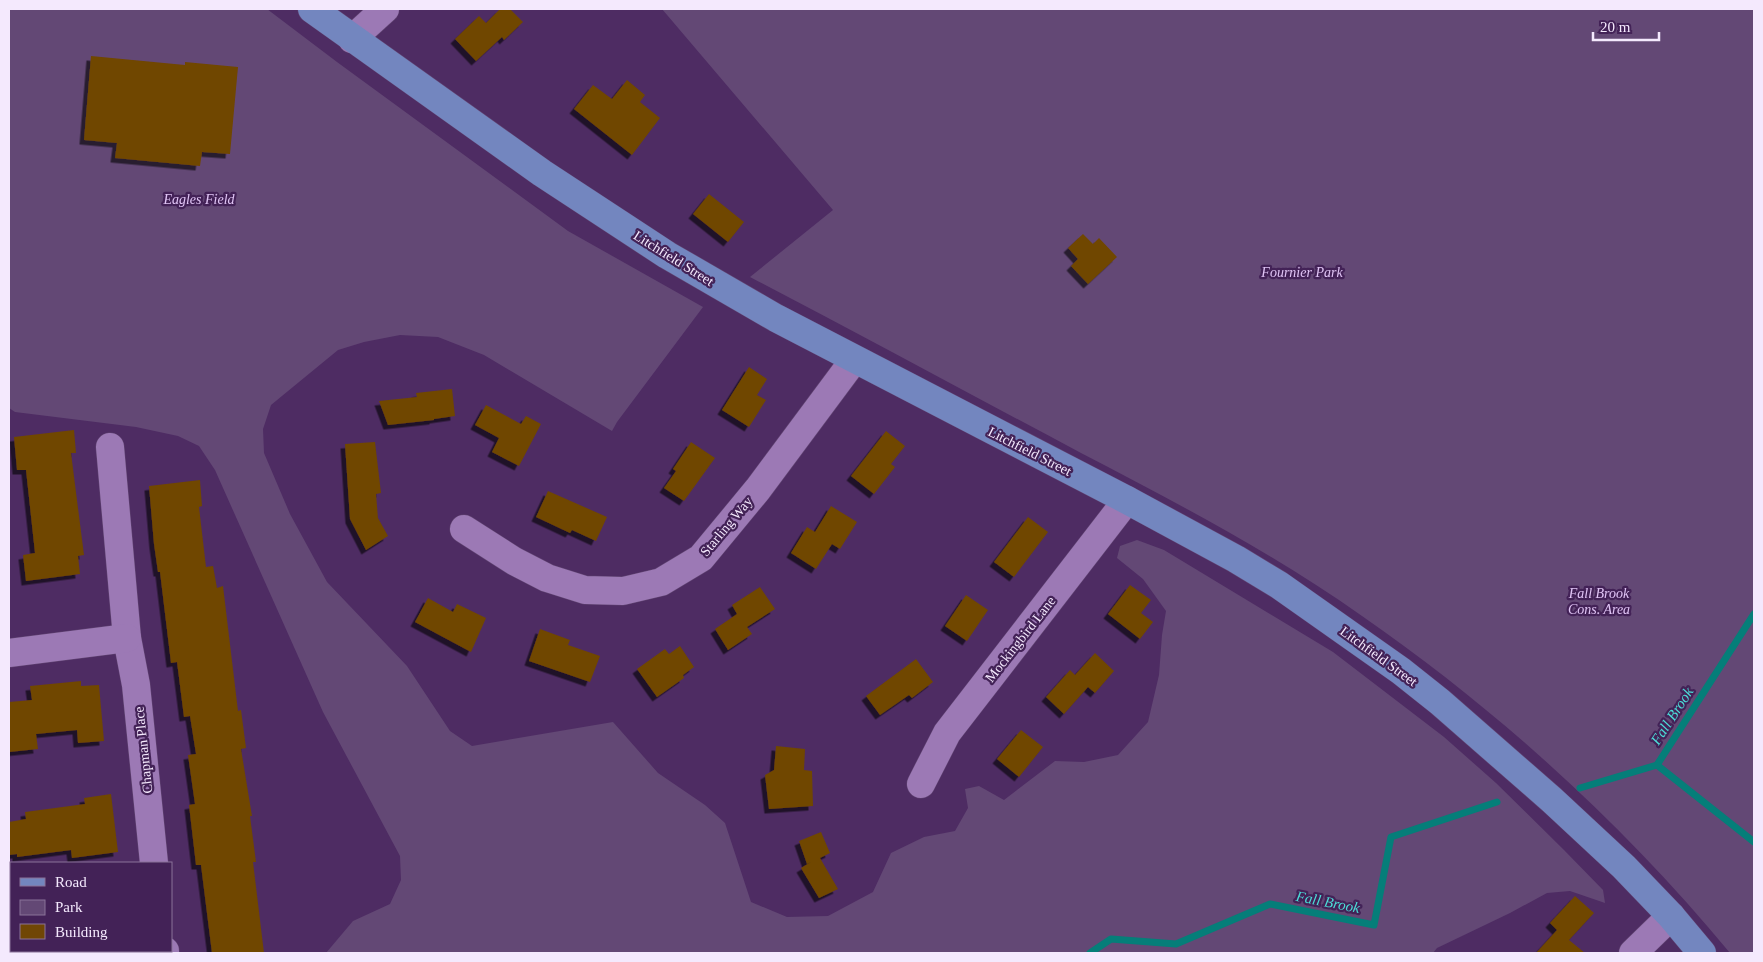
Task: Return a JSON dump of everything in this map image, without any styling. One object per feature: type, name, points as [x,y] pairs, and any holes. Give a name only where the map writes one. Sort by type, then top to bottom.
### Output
[{"type":"main road","name":"Litchfield Street","points":[[312,9],[542,173],[667,255],[752,305],[854,360],[1127,500],[1236,559],[1270,580],[1401,671],[1440,702],[1552,800],[1624,868],[1671,916],[1702,953]]},
{"type":"street","points":[[352,39],[385,9]]},
{"type":"street","name":"Starling Way","points":[[464,530],[514,561],[547,578],[585,590],[624,591],[662,582],[701,558],[758,489],[854,360]]},
{"type":"street","name":"Chapman Place","points":[[110,447],[127,638],[136,685],[154,862]]},
{"type":"street","name":"Mockingbird Lane","points":[[921,784],[947,733],[1127,500]]},
{"type":"street","points":[[9,653],[127,638]]},
{"type":"street","points":[[1633,953],[1671,916]]},
{"type":"green space","name":"Eagles Field","points":[[9,9],[267,9],[568,231],[703,307],[612,431],[484,355],[438,337],[400,335],[364,342],[338,350],[271,405],[263,429],[264,453],[290,514],[327,582],[407,666],[450,731],[472,746],[613,722],[658,773],[705,805],[725,823],[751,902],[787,917],[828,916],[873,892],[891,853],[924,837],[955,831],[968,808],[965,789],[979,786],[1004,800],[1055,761],[1084,762],[1118,755],[1148,722],[1159,675],[1166,611],[1143,579],[1117,558],[1120,546],[1137,540],[1164,550],[1333,652],[1444,737],[1496,783],[1603,890],[1605,903],[1570,891],[1547,893],[1437,948],[1433,953],[326,953],[353,921],[390,904],[401,880],[400,856],[323,712],[215,470],[199,446],[178,436],[136,427],[15,412],[9,408]]},
{"type":"green space","name":"Fournier Park","points":[[662,9],[1754,9],[1754,953],[1730,953],[1647,860],[1558,772],[1462,691],[1413,653],[1328,593],[1259,550],[1189,510],[750,277],[833,210]]},
{"type":"building","points":[[500,9],[510,9],[523,22],[504,40],[502,37],[476,61],[455,39],[479,16],[486,23]]},
{"type":"building","points":[[91,56],[185,65],[185,62],[238,67],[230,154],[202,152],[200,166],[115,158],[117,143],[84,140]]},
{"type":"building","points":[[627,80],[645,95],[640,102],[660,118],[632,155],[574,109],[593,85],[612,99]]},
{"type":"building","points":[[709,194],[744,222],[728,242],[693,214]]},
{"type":"building","points":[[1083,234],[1093,244],[1099,238],[1117,257],[1088,284],[1071,266],[1078,259],[1068,248]]},
{"type":"building","points":[[749,367],[767,379],[757,395],[766,400],[749,427],[722,410]]},
{"type":"building","points":[[452,389],[455,416],[434,420],[388,425],[379,401],[417,397],[416,393]]},
{"type":"building","points":[[486,405],[521,424],[526,416],[541,424],[519,466],[492,452],[499,438],[475,425]]},
{"type":"building","points":[[74,430],[76,453],[71,453],[84,555],[78,556],[80,574],[26,581],[23,555],[35,553],[26,470],[17,470],[14,437]]},
{"type":"building","points":[[886,431],[905,446],[891,464],[895,467],[874,494],[851,476]]},
{"type":"building","points":[[375,442],[381,493],[376,494],[378,518],[388,536],[366,550],[350,519],[345,444]]},
{"type":"building","points":[[691,442],[715,458],[684,501],[664,488],[676,471],[673,469]]},
{"type":"building","points":[[200,480],[202,506],[199,507],[206,567],[213,566],[217,588],[223,586],[238,711],[241,710],[246,748],[241,749],[252,816],[250,816],[256,862],[253,862],[264,953],[212,953],[201,865],[196,865],[189,805],[195,804],[188,755],[196,754],[190,716],[184,717],[177,662],[171,663],[160,572],[158,572],[154,544],[149,486]]},
{"type":"building","points":[[548,491],[607,517],[596,541],[572,530],[570,533],[536,517]]},
{"type":"building","points":[[831,506],[857,522],[840,549],[832,544],[816,569],[791,553],[807,527],[815,532]]},
{"type":"building","points":[[1028,517],[1048,532],[1014,577],[994,562]]},
{"type":"building","points":[[1130,585],[1151,600],[1141,613],[1153,622],[1140,639],[1108,614]]},
{"type":"building","points":[[760,587],[775,609],[747,627],[752,634],[728,650],[715,629],[737,614],[732,605]]},
{"type":"building","points":[[966,595],[988,610],[967,641],[945,626]]},
{"type":"building","points":[[428,598],[453,612],[457,604],[486,618],[471,652],[415,622]]},
{"type":"building","points":[[540,629],[570,640],[568,645],[600,656],[590,682],[529,661]]},
{"type":"building","points":[[680,646],[694,667],[683,675],[684,678],[657,697],[637,669],[665,649],[669,654]]},
{"type":"building","points":[[1095,653],[1114,671],[1095,693],[1088,687],[1064,714],[1046,697],[1070,670],[1075,675]]},
{"type":"building","points":[[916,659],[933,682],[912,698],[909,695],[880,715],[866,696]]},
{"type":"building","points":[[81,681],[81,686],[99,685],[104,741],[78,743],[77,730],[36,734],[38,749],[9,752],[9,702],[32,700],[30,686]]},
{"type":"building","points":[[1021,730],[1043,747],[1019,777],[997,759]]},
{"type":"building","points":[[776,746],[805,749],[804,770],[812,771],[813,806],[769,809],[765,775],[774,770]]},
{"type":"building","points":[[111,794],[118,852],[72,858],[71,850],[17,857],[17,854],[9,855],[9,822],[26,819],[25,812],[85,804],[84,798]]},
{"type":"building","points":[[821,832],[830,853],[820,858],[838,889],[819,898],[801,868],[811,862],[807,864],[799,841]]},
{"type":"building","points":[[1575,896],[1594,913],[1569,940],[1585,953],[1536,953],[1557,930],[1550,923]]},
{"type":"waterway","name":"Fall Brook","points":[[1580,788],[1657,765],[1754,614]]},
{"type":"waterway","points":[[1657,765],[1754,842]]},
{"type":"waterway","name":"Fall Brook","points":[[1090,953],[1111,939],[1176,944],[1270,904],[1374,925],[1391,837],[1497,802]]},
{"type":"park label","name":"Fall Brook Cons. Area","points":[[1599,602]]}]
